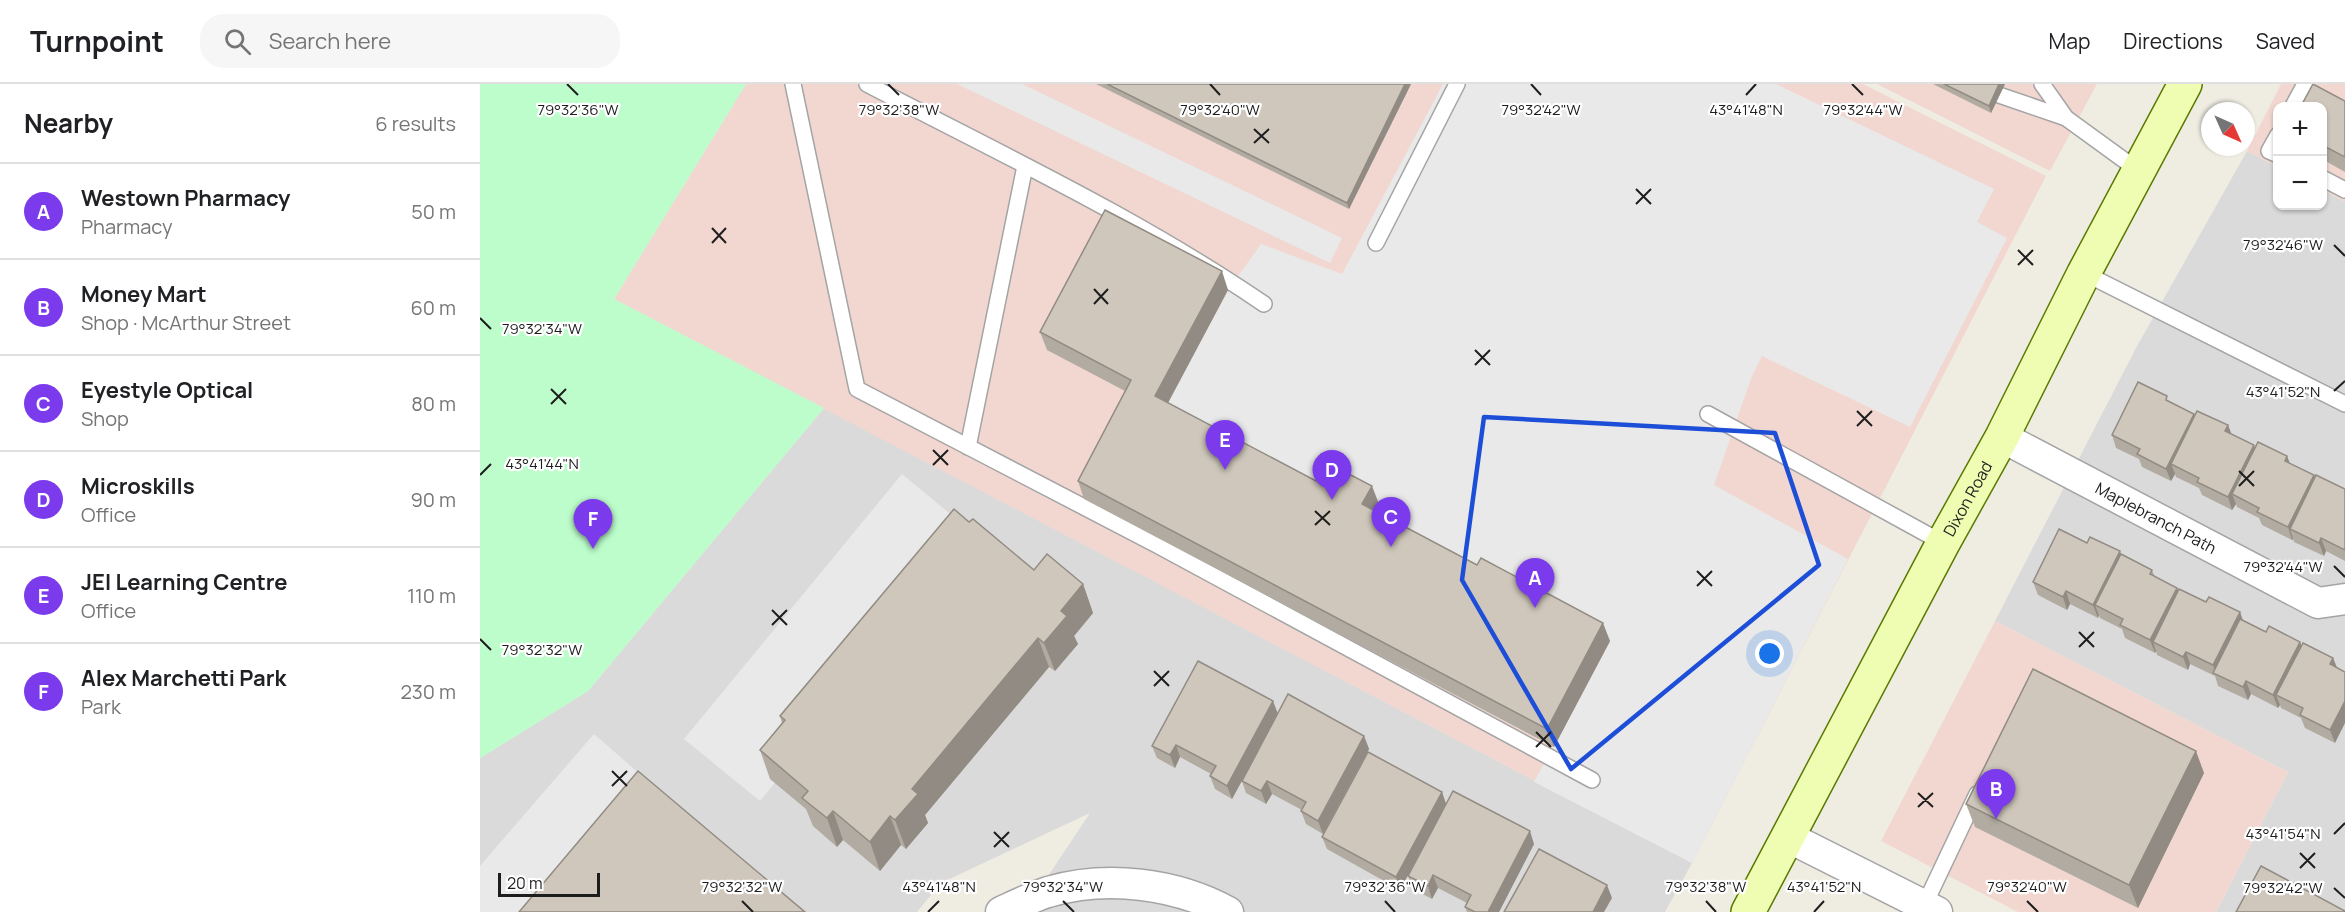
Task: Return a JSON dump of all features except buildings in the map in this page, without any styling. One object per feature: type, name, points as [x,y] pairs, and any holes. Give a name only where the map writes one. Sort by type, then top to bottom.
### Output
[{"type":"main road","name":"Dixon Road","points":[[1748,912],[1943,543],[2002,437],[2084,273],[2185,84]]},
{"type":"street","name":"Maplebranch Path","points":[[2002,437],[2318,603],[2345,599]]},
{"type":"street","points":[[1788,837],[1930,909]]},
{"type":"street","points":[[1001,912],[1048,892],[1116,883],[1142,884],[1206,900],[1228,912]]},
{"type":"lane","points":[[793,84],[857,389],[1157,545],[1592,780]]},
{"type":"lane","points":[[867,84],[1125,217],[1220,273],[1264,304]]},
{"type":"lane","points":[[1376,243],[1457,84]]},
{"type":"lane","points":[[2043,84],[2066,118]]},
{"type":"lane","points":[[2295,102],[2305,84]]},
{"type":"lane","points":[[1999,95],[2066,118],[2139,171]]},
{"type":"lane","points":[[968,447],[1025,166]]},
{"type":"lane","points":[[2327,181],[2345,190]]},
{"type":"lane","points":[[2084,273],[2345,404]]},
{"type":"lane","points":[[1708,414],[1943,543]]},
{"type":"lane","points":[[1930,909],[1984,778]]},
{"type":"highlighted area","points":[[1484,417],[1775,433],[1819,565],[1571,769],[1462,580]]},
{"type":"shaded area","points":[[746,84],[1863,84],[2046,176],[1692,863],[614,299]]},
{"type":"shaded area","points":[[957,84],[1022,84],[1342,238],[1330,263]]},
{"type":"shaded area","points":[[1443,84],[1776,84],[1994,189],[1977,222],[2007,238],[1910,427],[1762,356],[1752,376],[1714,485],[1848,559],[1692,863],[1534,782],[1610,642],[1322,499],[1162,414],[1228,290],[1261,244],[1342,274]]},
{"type":"shaded area","points":[[1877,84],[2097,84],[2050,171]]},
{"type":"shaded area","points":[[2281,84],[2345,84],[2345,202],[2327,192],[2327,102],[2273,102],[2273,165],[2255,155],[2255,135]]},
{"type":"shaded area","points":[[2255,155],[2273,165],[2273,210],[2327,210],[2327,192],[2345,202],[2345,912],[2216,912],[2288,772],[1995,621],[2136,348],[2244,156]]},
{"type":"shaded area","points":[[824,408],[1692,863],[1665,912],[1024,912],[1090,813],[941,883],[917,912],[480,912],[480,758],[588,691]]},
{"type":"shaded area","points":[[902,474],[977,536],[760,801],[684,739]]},
{"type":"shaded area","points":[[1995,621],[2288,772],[2216,912],[2018,912],[1881,841]]},
{"type":"shaded area","points":[[594,734],[656,788],[549,912],[480,912],[480,866]]},
{"type":"green space","points":[[480,84],[746,84],[614,299],[824,408],[588,691],[480,758]]},
{"type":"place","name":"JEI Learning Centre","points":[[1225,470]]},
{"type":"place","name":"Microskills","points":[[1332,500]]},
{"type":"place","name":"Eyestyle Optical","points":[[1391,547]]},
{"type":"place","name":"Alex Marchetti Park","points":[[593,549]]},
{"type":"place","name":"Westown Pharmacy","points":[[1535,608]]},
{"type":"place","name":"Money Mart","points":[[1996,819]]}]
